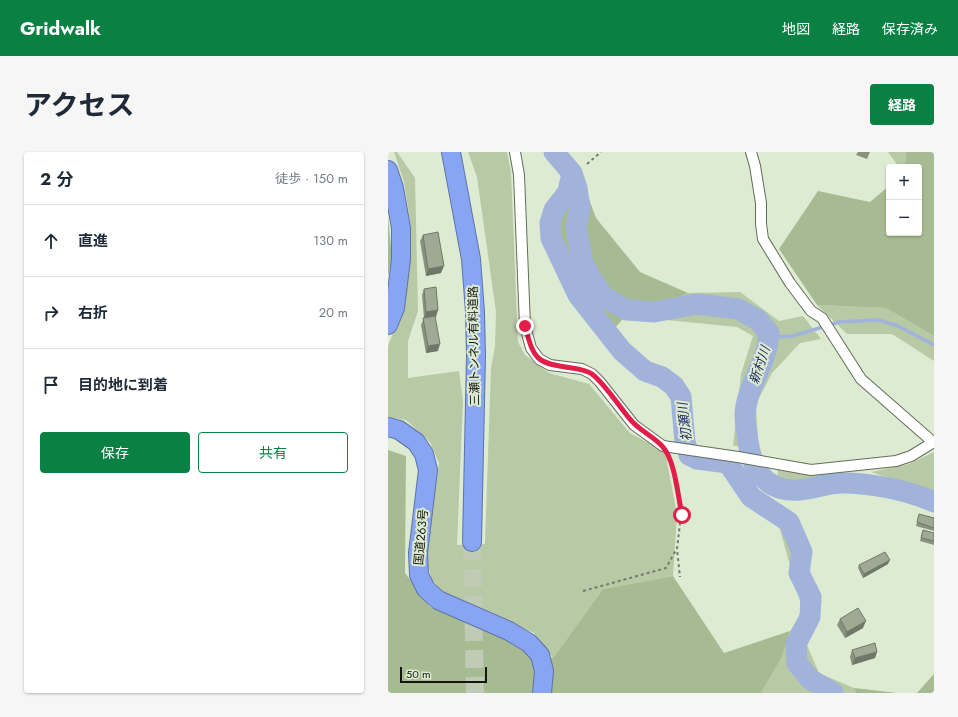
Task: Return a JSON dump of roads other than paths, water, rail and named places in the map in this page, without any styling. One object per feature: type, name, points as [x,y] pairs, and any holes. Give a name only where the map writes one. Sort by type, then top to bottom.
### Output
[{"type":"highway","name":"三瀬トンネル有料道路","points":[[451,152],[471,260],[475,312],[476,356],[472,542]]},
{"type":"highway","points":[[388,170],[394,188],[401,228],[401,259],[395,308],[388,325]]},
{"type":"highway","name":"国道263号","points":[[388,427],[399,430],[416,442],[424,454],[428,470],[418,553],[419,575],[426,589],[438,600],[509,631],[529,642],[540,655],[544,671],[542,693]]},
{"type":"street","points":[[515,152],[519,175],[525,326],[531,348],[539,359],[550,364],[582,369],[592,374],[634,425],[663,446],[766,461],[811,470],[896,461],[911,456],[934,442],[861,379],[835,335],[822,318],[811,311],[790,283],[763,239],[761,203],[755,166],[751,152]]},
{"type":"waterway","name":"新村川","points":[[554,152],[572,173],[577,188],[580,208],[576,228],[583,263],[604,297],[627,310],[654,312],[697,304],[738,309],[758,320],[769,333],[767,348],[748,398],[745,415],[751,456],[760,475],[767,482],[776,487],[787,490],[800,490],[837,483],[865,484],[901,491],[934,502]]},
{"type":"waterway","name":"初瀬川","points":[[572,173],[568,192],[554,210],[550,223],[551,238],[578,295],[622,351],[645,371],[662,377],[674,386],[681,397],[685,442],[689,455],[697,459],[728,463],[751,497],[789,522],[802,552],[799,573],[811,597],[810,617],[796,644],[797,663],[810,679],[833,693]]},
{"type":"waterway","points":[[769,333],[779,337],[793,336],[839,322],[878,320],[898,326],[934,345]]},
{"type":"tunnel","points":[[472,542],[475,693]]}]
